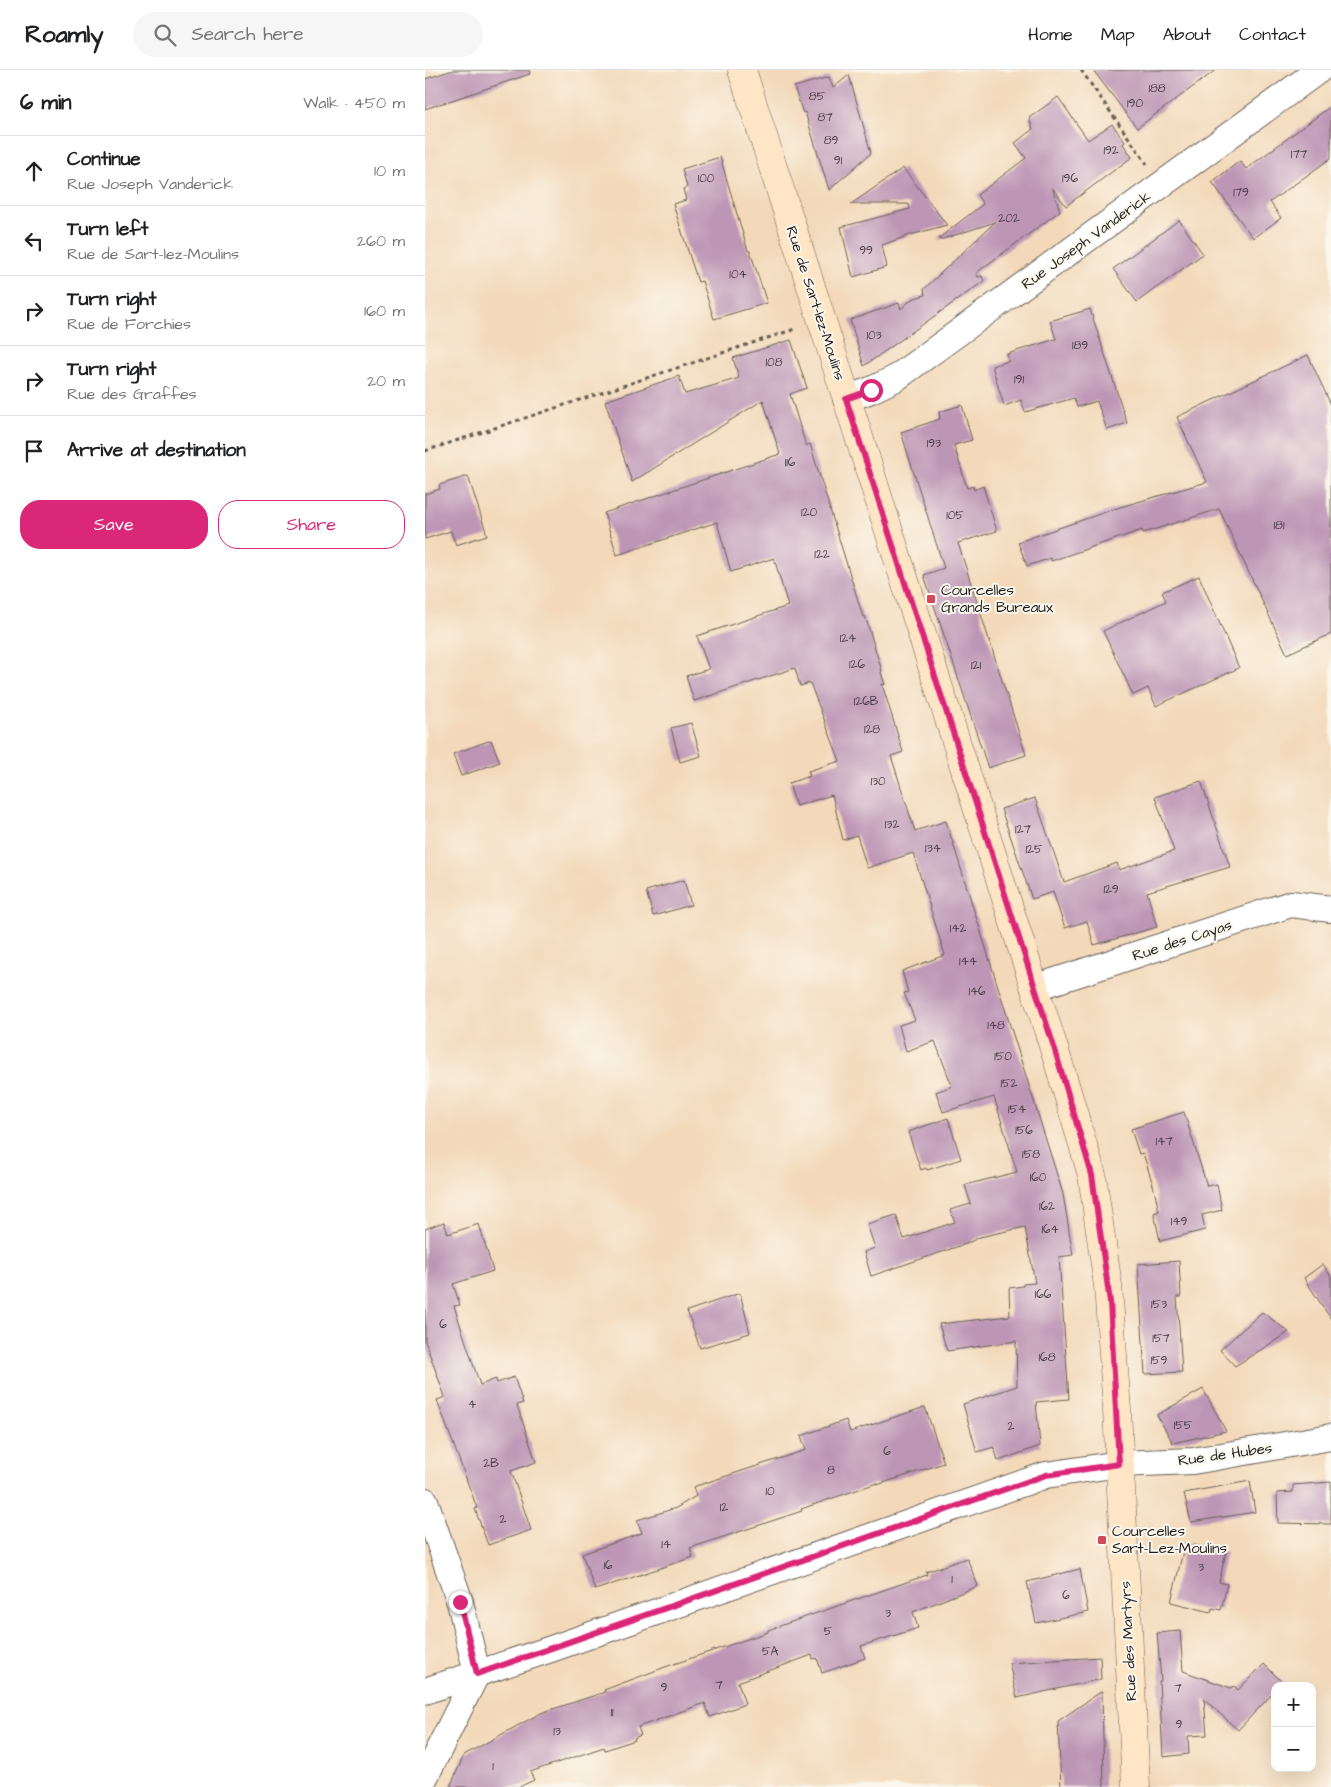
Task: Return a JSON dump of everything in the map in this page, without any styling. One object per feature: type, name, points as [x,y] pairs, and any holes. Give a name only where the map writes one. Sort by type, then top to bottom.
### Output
[{"type":"main road","name":"Rue de Sart-lez-Moulins","points":[[742,70],[1068,1092],[1092,1175],[1110,1302],[1119,1464]]},
{"type":"main road","name":"Rue des Martyrs","points":[[1119,1464],[1136,1787]]},
{"type":"street","name":"Rue Joseph Vanderick","points":[[846,399],[896,378],[1319,70]]},
{"type":"street","name":"Rue des Cayas","points":[[1034,988],[1291,904],[1331,909]]},
{"type":"street","name":"Rue de Hubes","points":[[425,1690],[477,1674],[1046,1475],[1119,1464],[1193,1461],[1331,1438]]},
{"type":"street","points":[[425,1501],[460,1602],[477,1674],[425,1777]]},
{"type":"path","points":[[1081,70],[1162,185]]},
{"type":"path","points":[[425,451],[821,321]]},
{"type":"building","points":[[453,70],[529,70],[530,74],[425,109],[425,79]]},
{"type":"building","points":[[1093,70],[1216,70],[1137,128]]},
{"type":"building","points":[[849,75],[871,153],[829,190],[805,112],[803,113],[794,87],[829,77],[833,88]]},
{"type":"building","points":[[1058,97],[1088,140],[1112,124],[1125,142],[1123,144],[1132,157],[1066,206],[1052,187],[1060,211],[976,273],[978,277],[982,276],[984,281],[864,366],[850,320],[899,303],[901,309],[912,299],[925,295],[924,289],[995,222],[940,240],[939,238],[983,204],[977,195],[1026,158],[1015,143],[1033,129],[1029,118]]},
{"type":"building","points":[[1331,106],[1331,158],[1270,202],[1281,218],[1253,238],[1212,182],[1240,161],[1246,169]]},
{"type":"building","points":[[720,157],[748,251],[750,251],[767,303],[714,319],[702,281],[698,282],[673,204],[686,200],[683,189],[687,187],[682,169]]},
{"type":"building","points":[[903,168],[947,225],[882,245],[887,267],[853,277],[841,227],[910,209],[909,204],[851,204]]},
{"type":"building","points":[[1179,220],[1203,254],[1137,302],[1113,269]]},
{"type":"building","points":[[1090,309],[1127,423],[1107,430],[1097,401],[1077,407],[1074,398],[1025,412],[1021,400],[1004,406],[992,366],[1009,361],[1007,354],[1056,339],[1050,321]]},
{"type":"building","points":[[791,340],[807,388],[790,394],[806,446],[810,444],[863,617],[865,616],[882,671],[885,685],[882,684],[903,752],[891,756],[915,831],[946,821],[1063,1194],[1073,1255],[1059,1257],[1069,1399],[1036,1402],[1040,1446],[998,1461],[994,1447],[977,1452],[963,1404],[1017,1386],[1016,1341],[947,1351],[939,1324],[1010,1316],[1009,1288],[1035,1283],[1025,1227],[980,1237],[968,1243],[871,1276],[864,1252],[875,1248],[867,1224],[896,1215],[904,1239],[955,1222],[950,1210],[971,1204],[965,1185],[1017,1172],[994,1097],[943,1112],[936,1092],[952,1086],[935,1041],[906,1051],[899,1025],[915,1020],[904,993],[908,992],[902,971],[945,955],[913,853],[867,868],[857,835],[843,840],[832,795],[796,806],[789,783],[810,776],[808,771],[840,761],[810,683],[800,686],[795,668],[694,701],[686,676],[709,669],[697,636],[788,606],[774,558],[731,572],[717,522],[617,555],[604,513],[780,454],[763,400],[632,482],[605,401],[679,376],[685,394],[739,378],[733,358]]},
{"type":"building","points":[[1308,355],[1331,405],[1331,634],[1287,654],[1219,509],[1143,533],[1142,530],[1051,561],[1051,558],[1027,566],[1018,542],[1120,507],[1207,482],[1177,417]]},
{"type":"building","points":[[962,405],[972,440],[954,445],[967,488],[973,486],[974,490],[983,486],[997,531],[958,543],[1026,755],[988,768],[924,575],[944,568],[901,432],[940,419],[939,412]]},
{"type":"building","points":[[468,476],[487,535],[456,545],[451,531],[425,539],[425,494],[440,489],[439,485]]},
{"type":"building","points":[[1199,576],[1239,668],[1156,706],[1148,688],[1133,695],[1103,631],[1166,601],[1162,592]]},
{"type":"building","points":[[691,723],[701,756],[680,762],[671,728]]},
{"type":"building","points":[[491,740],[500,762],[461,776],[453,754]]},
{"type":"building","points":[[1201,781],[1230,867],[1147,892],[1157,927],[1094,945],[1087,921],[1065,928],[1053,892],[1032,899],[1001,809],[1035,798],[1064,882],[1117,863],[1119,870],[1174,851],[1155,797]]},
{"type":"building","points":[[684,880],[691,905],[653,916],[646,891]]},
{"type":"building","points":[[1184,1112],[1207,1186],[1217,1184],[1222,1210],[1202,1215],[1205,1230],[1160,1241],[1154,1213],[1159,1211],[1153,1185],[1143,1153],[1139,1154],[1131,1129]]},
{"type":"building","points":[[948,1118],[961,1159],[927,1170],[926,1168],[921,1170],[908,1132]]},
{"type":"building","points":[[444,1222],[448,1234],[479,1224],[493,1271],[453,1284],[460,1305],[454,1306],[480,1385],[496,1379],[497,1383],[514,1377],[523,1403],[517,1405],[536,1462],[511,1471],[531,1530],[488,1545],[475,1509],[477,1508],[437,1400],[445,1397],[425,1341],[425,1229]]},
{"type":"building","points":[[1179,1261],[1181,1297],[1177,1297],[1182,1372],[1145,1374],[1138,1264]]},
{"type":"building","points":[[1323,1264],[1331,1276],[1331,1319],[1304,1278]]},
{"type":"building","points":[[740,1293],[750,1333],[700,1348],[687,1311]]},
{"type":"building","points":[[1262,1312],[1289,1332],[1235,1366],[1220,1350]]},
{"type":"building","points":[[1203,1389],[1226,1431],[1173,1443],[1157,1415]]},
{"type":"building","points":[[925,1407],[944,1463],[877,1485],[877,1483],[801,1509],[802,1511],[690,1548],[693,1557],[595,1590],[582,1554],[642,1533],[637,1520],[676,1508],[696,1496],[693,1487],[806,1450],[801,1436],[846,1420],[850,1432]]},
{"type":"building","points":[[1250,1481],[1255,1512],[1191,1522],[1184,1493]]},
{"type":"building","points":[[1331,1482],[1331,1524],[1278,1523],[1277,1493],[1293,1492],[1293,1485]]},
{"type":"building","points":[[1185,1543],[1226,1552],[1219,1582],[1227,1584],[1221,1610],[1212,1608],[1211,1612],[1171,1602]]},
{"type":"building","points":[[967,1558],[978,1586],[913,1612],[918,1628],[861,1646],[865,1658],[822,1673],[817,1658],[813,1659],[812,1655],[738,1682],[745,1704],[710,1717],[705,1703],[638,1727],[641,1735],[634,1738],[635,1740],[605,1750],[604,1747],[530,1772],[534,1780],[519,1787],[450,1787],[464,1755],[541,1713],[605,1692],[604,1690],[668,1666],[927,1575],[926,1572]]},
{"type":"building","points":[[1080,1569],[1088,1612],[1036,1623],[1027,1582]]},
{"type":"building","points":[[1180,1631],[1183,1671],[1231,1688],[1234,1686],[1238,1690],[1264,1664],[1282,1682],[1271,1682],[1271,1695],[1238,1730],[1204,1699],[1207,1735],[1188,1736],[1189,1754],[1163,1757],[1159,1681],[1161,1681],[1157,1633]]},
{"type":"building","points":[[1100,1657],[1101,1679],[1017,1698],[1009,1663]]},
{"type":"building","points":[[1102,1691],[1104,1787],[1061,1787],[1058,1721]]},
{"type":"place","name":"Courcelles Grands Bureaux","points":[[931,599]]},
{"type":"place","name":"Courcelles Sart-Lez-Moulins","points":[[1102,1540]]},
{"type":"route","points":[[460,1602],[477,1674],[1046,1475],[1119,1464],[1110,1302],[1092,1175],[1054,1047],[846,399],[871,390]]}]
